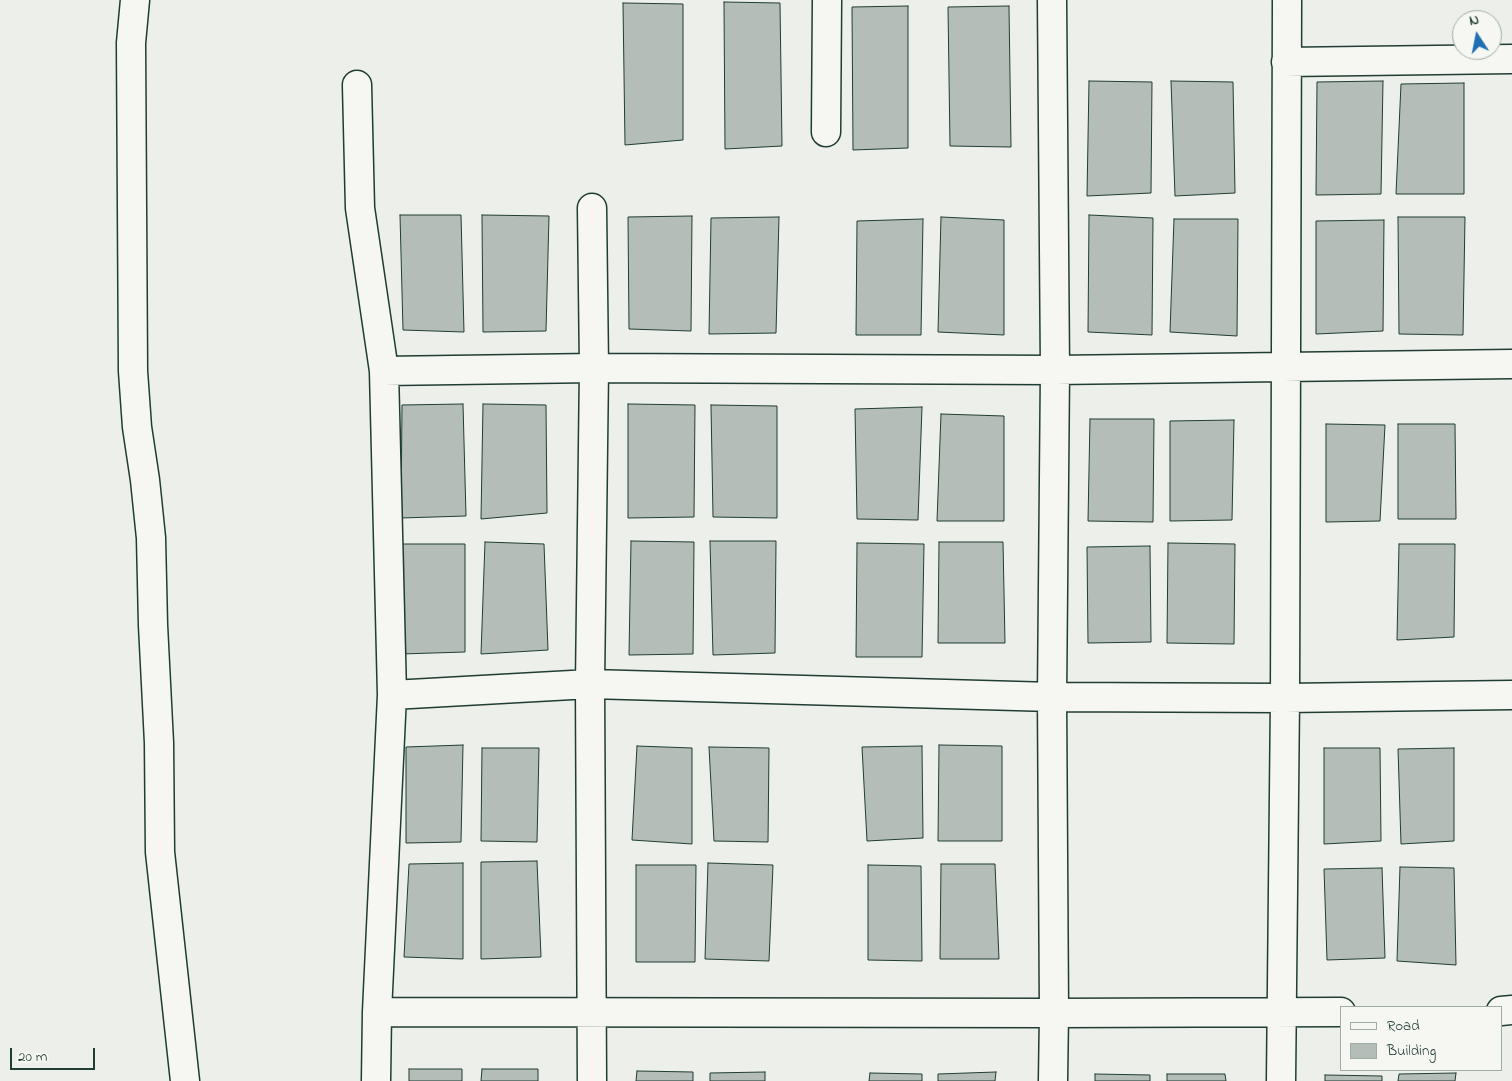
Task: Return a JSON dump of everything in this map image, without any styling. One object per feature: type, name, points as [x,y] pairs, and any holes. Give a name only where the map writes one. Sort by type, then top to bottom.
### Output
[{"type":"street","points":[[135,0],[132,43],[133,371],[137,426],[151,538],[160,852],[185,1081]]},
{"type":"street","points":[[826,132],[827,0]]},
{"type":"street","points":[[1052,0],[1055,370],[1052,697],[1053,1081]]},
{"type":"street","points":[[1280,1081],[1285,698],[1287,0]]},
{"type":"street","points":[[1286,62],[1512,59]]},
{"type":"street","points":[[357,85],[360,208],[384,371],[392,695],[377,1012],[376,1081]]},
{"type":"street","points":[[592,208],[594,368],[590,684],[592,1081]]},
{"type":"street","points":[[384,371],[594,368],[1055,370],[1512,364]]},
{"type":"street","points":[[392,695],[590,684],[1052,697],[1285,698],[1512,695]]},
{"type":"street","points":[[377,1012],[1340,1012]]},
{"type":"building","points":[[724,2],[780,3],[782,146],[725,149]]},
{"type":"building","points":[[623,3],[683,4],[683,140],[625,145]]},
{"type":"building","points":[[908,6],[908,148],[853,150],[852,7]]},
{"type":"building","points":[[1009,6],[1011,147],[950,146],[948,7]]},
{"type":"building","points":[[1089,81],[1152,82],[1151,193],[1087,196]]},
{"type":"building","points":[[1171,81],[1233,82],[1235,193],[1175,196]]},
{"type":"building","points":[[1383,81],[1381,194],[1316,195],[1317,82]]},
{"type":"building","points":[[1464,83],[1464,194],[1396,194],[1401,84]]},
{"type":"building","points":[[400,215],[461,215],[464,332],[403,330]]},
{"type":"building","points":[[482,215],[549,216],[546,331],[483,332]]},
{"type":"building","points":[[1089,215],[1153,218],[1152,335],[1088,332]]},
{"type":"building","points":[[692,216],[691,331],[629,329],[628,217]]},
{"type":"building","points":[[779,217],[776,333],[709,334],[711,218]]},
{"type":"building","points":[[941,217],[1004,220],[1004,335],[938,332]]},
{"type":"building","points":[[1398,217],[1465,217],[1463,335],[1399,334]]},
{"type":"building","points":[[923,219],[921,335],[856,335],[857,221]]},
{"type":"building","points":[[1174,219],[1238,219],[1237,336],[1170,332]]},
{"type":"building","points":[[1384,220],[1383,331],[1316,334],[1316,221]]},
{"type":"building","points":[[463,404],[466,516],[401,518],[402,405]]},
{"type":"building","points":[[483,404],[546,405],[547,513],[481,519]]},
{"type":"building","points":[[628,404],[695,405],[694,517],[628,518]]},
{"type":"building","points":[[711,405],[777,406],[777,518],[713,517]]},
{"type":"building","points":[[922,407],[918,520],[857,519],[855,409]]},
{"type":"building","points":[[941,414],[1004,416],[1004,521],[937,521]]},
{"type":"building","points":[[1090,419],[1154,419],[1153,522],[1088,521]]},
{"type":"building","points":[[1234,420],[1232,520],[1170,521],[1170,421]]},
{"type":"building","points":[[1326,424],[1385,425],[1380,521],[1326,522]]},
{"type":"building","points":[[1398,424],[1455,424],[1456,519],[1398,519]]},
{"type":"building","points":[[631,541],[694,542],[693,654],[629,655]]},
{"type":"building","points":[[710,541],[776,541],[775,653],[713,655]]},
{"type":"building","points":[[485,542],[544,544],[548,650],[481,654]]},
{"type":"building","points":[[939,542],[1003,542],[1005,643],[938,643]]},
{"type":"building","points":[[857,543],[924,544],[922,657],[856,657]]},
{"type":"building","points":[[1168,543],[1235,544],[1234,644],[1167,643]]},
{"type":"building","points":[[401,544],[465,544],[465,652],[401,654]]},
{"type":"building","points":[[1399,544],[1455,544],[1454,637],[1397,640]]},
{"type":"building","points":[[1150,546],[1151,642],[1088,643],[1087,547]]},
{"type":"building","points":[[463,745],[461,842],[406,843],[406,747]]},
{"type":"building","points":[[939,745],[1002,746],[1002,841],[938,841]]},
{"type":"building","points":[[637,746],[692,748],[692,844],[632,840]]},
{"type":"building","points":[[922,746],[923,838],[867,841],[862,747]]},
{"type":"building","points":[[709,747],[769,748],[768,842],[714,841]]},
{"type":"building","points":[[482,748],[539,748],[537,842],[481,841]]},
{"type":"building","points":[[1324,748],[1380,748],[1381,841],[1324,844]]},
{"type":"building","points":[[1454,748],[1454,841],[1401,844],[1398,749]]},
{"type":"building","points":[[537,861],[541,957],[481,959],[481,862]]},
{"type":"building","points":[[463,863],[463,959],[404,957],[409,864]]},
{"type":"building","points":[[708,863],[773,865],[769,961],[705,959]]},
{"type":"building","points":[[941,864],[995,864],[999,959],[940,959]]},
{"type":"building","points":[[636,865],[696,865],[695,962],[636,962]]},
{"type":"building","points":[[868,865],[921,866],[922,961],[868,960]]},
{"type":"building","points":[[1400,867],[1454,868],[1456,965],[1397,961]]},
{"type":"building","points":[[1382,868],[1385,958],[1327,960],[1324,869]]},
{"type":"building","points":[[409,1069],[462,1069],[462,1081],[409,1081]]},
{"type":"building","points":[[482,1069],[538,1069],[538,1081],[481,1081]]},
{"type":"building","points":[[637,1071],[693,1072],[693,1081],[636,1081]]},
{"type":"building","points":[[765,1072],[765,1081],[710,1081],[710,1073]]},
{"type":"building","points":[[996,1072],[995,1081],[938,1081],[938,1074]]},
{"type":"building","points":[[870,1073],[922,1074],[922,1081],[869,1081]]},
{"type":"building","points":[[1456,1073],[1455,1081],[1398,1081],[1399,1074]]},
{"type":"building","points":[[1095,1074],[1150,1075],[1150,1081],[1095,1081]]},
{"type":"building","points":[[1167,1074],[1225,1074],[1226,1081],[1167,1081]]},
{"type":"building","points":[[1325,1075],[1382,1076],[1382,1081],[1325,1081]]}]
